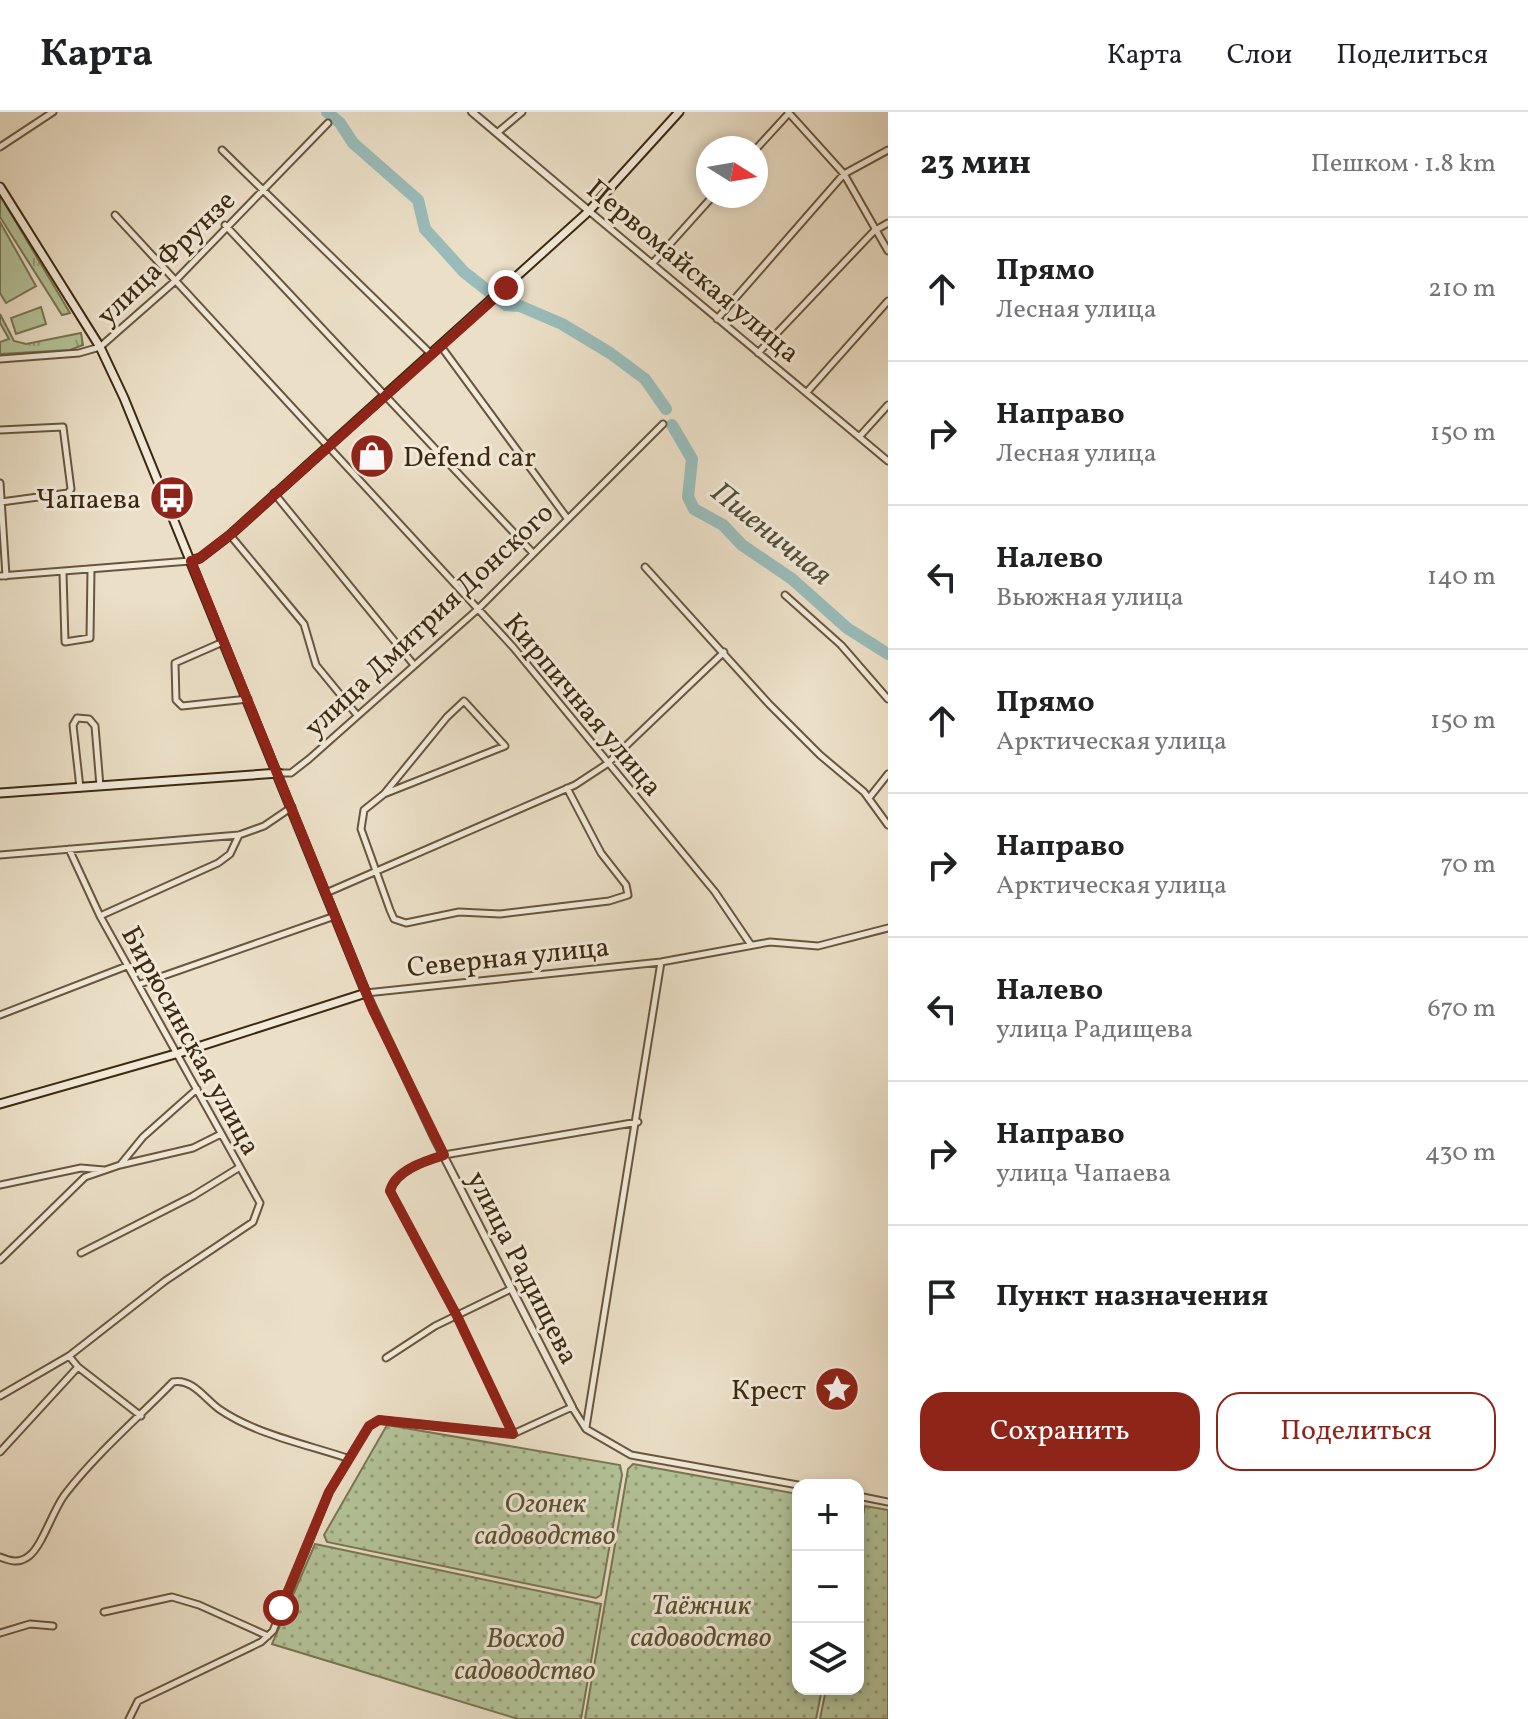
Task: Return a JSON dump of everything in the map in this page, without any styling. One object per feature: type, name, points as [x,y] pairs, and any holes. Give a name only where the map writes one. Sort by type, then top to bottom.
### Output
[{"type":"main road","points":[[191,561],[200,558],[230,535],[326,446],[491,302],[589,211],[679,112]]},
{"type":"main road","name":"улица Радищева","points":[[0,187],[100,347],[279,773],[366,993]]},
{"type":"main road","name":"улица Дмитрия Донского","points":[[0,793],[279,773]]},
{"type":"main road","name":"Северная улица","points":[[0,1104],[179,1053],[366,993]]},
{"type":"street","points":[[0,147],[53,112]]},
{"type":"street","name":"Первомайская улица","points":[[472,112],[888,461]]},
{"type":"street","points":[[497,133],[522,112]]},
{"type":"street","points":[[767,136],[788,112],[844,174],[888,251]]},
{"type":"street","name":"улица Фрунзе","points":[[0,359],[79,353],[100,347],[174,282],[225,225],[266,190],[328,123]]},
{"type":"street","points":[[222,150],[431,354]]},
{"type":"street","points":[[717,319],[844,174],[888,150]]},
{"type":"street","points":[[652,264],[702,208]]},
{"type":"street","name":"Кирпичная улица","points":[[115,215],[478,609],[706,880],[751,945]]},
{"type":"street","points":[[758,353],[874,231],[888,223]]},
{"type":"street","points":[[225,225],[387,393],[532,552]]},
{"type":"street","points":[[807,392],[888,301]]},
{"type":"street","points":[[440,345],[568,519]]},
{"type":"street","points":[[860,436],[888,405]]},
{"type":"street","name":"улица Дмитрия Донского","points":[[279,773],[291,773],[478,609],[663,424]]},
{"type":"street","points":[[0,430],[63,427],[71,489],[68,493],[1,502]]},
{"type":"street","points":[[0,483],[3,576],[191,561]]},
{"type":"street","points":[[274,493],[414,665]]},
{"type":"street","points":[[230,535],[304,624],[316,665],[357,715]]},
{"type":"street","points":[[645,567],[769,704],[869,798],[888,825]]},
{"type":"street","points":[[63,573],[65,642],[80,641],[90,638],[91,570]]},
{"type":"street","points":[[785,595],[841,645],[888,699]]},
{"type":"street","points":[[224,642],[175,663],[176,700],[182,706],[207,706],[248,699]]},
{"type":"street","points":[[326,893],[567,788],[607,764],[724,652]]},
{"type":"street","points":[[384,794],[447,717],[464,701],[505,746],[384,794],[374,800],[360,817],[394,919],[406,923],[459,912],[500,914],[609,901],[628,895],[626,885],[601,853],[567,788]]},
{"type":"street","points":[[80,788],[73,725],[77,718],[89,719],[95,726],[100,787]]},
{"type":"street","points":[[869,798],[888,774]]},
{"type":"street","points":[[0,855],[239,835],[264,826],[292,806]]},
{"type":"street","name":"Бирюсинская улица","points":[[69,1356],[165,1281],[253,1222],[260,1203],[100,916],[218,863],[230,854],[239,835]]},
{"type":"street","points":[[69,849],[100,916]]},
{"type":"street","points":[[140,984],[335,916]]},
{"type":"street","name":"Северная улица","points":[[366,993],[661,962],[751,945],[818,946],[888,928]]},
{"type":"street","points":[[586,1429],[638,1122],[661,962]]},
{"type":"street","points":[[0,1015],[127,966]]},
{"type":"street","name":"улица Радищева","points":[[366,993],[572,1407]]},
{"type":"street","points":[[120,1165],[143,1137],[197,1089]]},
{"type":"street","points":[[513,1434],[457,1316],[390,1191],[398,1177],[444,1155],[638,1122]]},
{"type":"street","points":[[0,1260],[85,1177],[120,1165],[169,1155],[221,1134]]},
{"type":"street","points":[[81,1253],[193,1196],[240,1167]]},
{"type":"street","points":[[0,1185],[81,1168],[105,1170]]},
{"type":"street","points":[[386,1358],[412,1339],[511,1289]]},
{"type":"street","points":[[0,1396],[69,1356],[78,1367],[141,1416]]},
{"type":"street","points":[[0,1452],[78,1367]]},
{"type":"street","points":[[0,1557],[12,1561],[25,1560],[33,1553],[64,1495],[173,1382],[182,1380],[219,1410],[249,1425],[347,1458]]},
{"type":"street","points":[[129,1719],[138,1701],[204,1672],[268,1636],[329,1492],[369,1426],[379,1420],[513,1434],[572,1407],[586,1429],[631,1455],[792,1484]]},
{"type":"street","points":[[864,1497],[888,1502]]},
{"type":"street","points":[[104,1612],[172,1597],[199,1605],[268,1636]]},
{"type":"street","points":[[0,1633],[30,1624],[53,1626]]},
{"type":"green space","points":[[0,194],[70,313],[62,315],[0,217]]},
{"type":"green space","points":[[0,222],[36,286],[6,303],[0,293]]},
{"type":"green space","points":[[41,307],[46,324],[16,334],[11,318]]},
{"type":"green space","points":[[0,314],[14,341],[26,344],[81,333],[83,345],[70,350],[0,354],[0,342],[9,339],[0,323]]},
{"type":"green space","name":"Огонек садоводство","points":[[387,1425],[620,1465],[622,1475],[601,1595],[596,1598],[327,1542],[324,1535]]},
{"type":"green space","name":"Таёжник садоводство","points":[[633,1464],[792,1493],[792,1695],[821,1695],[816,1719],[585,1719],[628,1469]]},
{"type":"green space","points":[[865,1506],[888,1510],[888,1719],[820,1719],[825,1695],[864,1695]]},
{"type":"green space","name":"Восход садоводство","points":[[315,1544],[601,1604],[581,1719],[518,1719],[272,1644]]},
{"type":"waterway","name":"Пшеничная","points":[[327,112],[340,123],[353,143],[418,200],[425,229],[464,272],[506,305],[520,306],[562,324],[610,353],[645,379],[666,409]]},
{"type":"waterway","name":"Пшеничная","points":[[672,425],[692,459],[688,497],[694,509],[723,525],[742,545],[792,579],[847,628],[888,654]]},
{"type":"place","name":"Defend car","points":[[372,456]]},
{"type":"place","name":"Чапаева","points":[[172,498]]},
{"type":"place","name":"Крест","points":[[837,1389]]},
{"type":"route","points":[[281,1608],[329,1492],[369,1426],[379,1420],[488,1434],[513,1434],[457,1316],[390,1191],[398,1177],[444,1155],[373,1010],[191,561],[200,558],[230,535],[506,288]]}]
